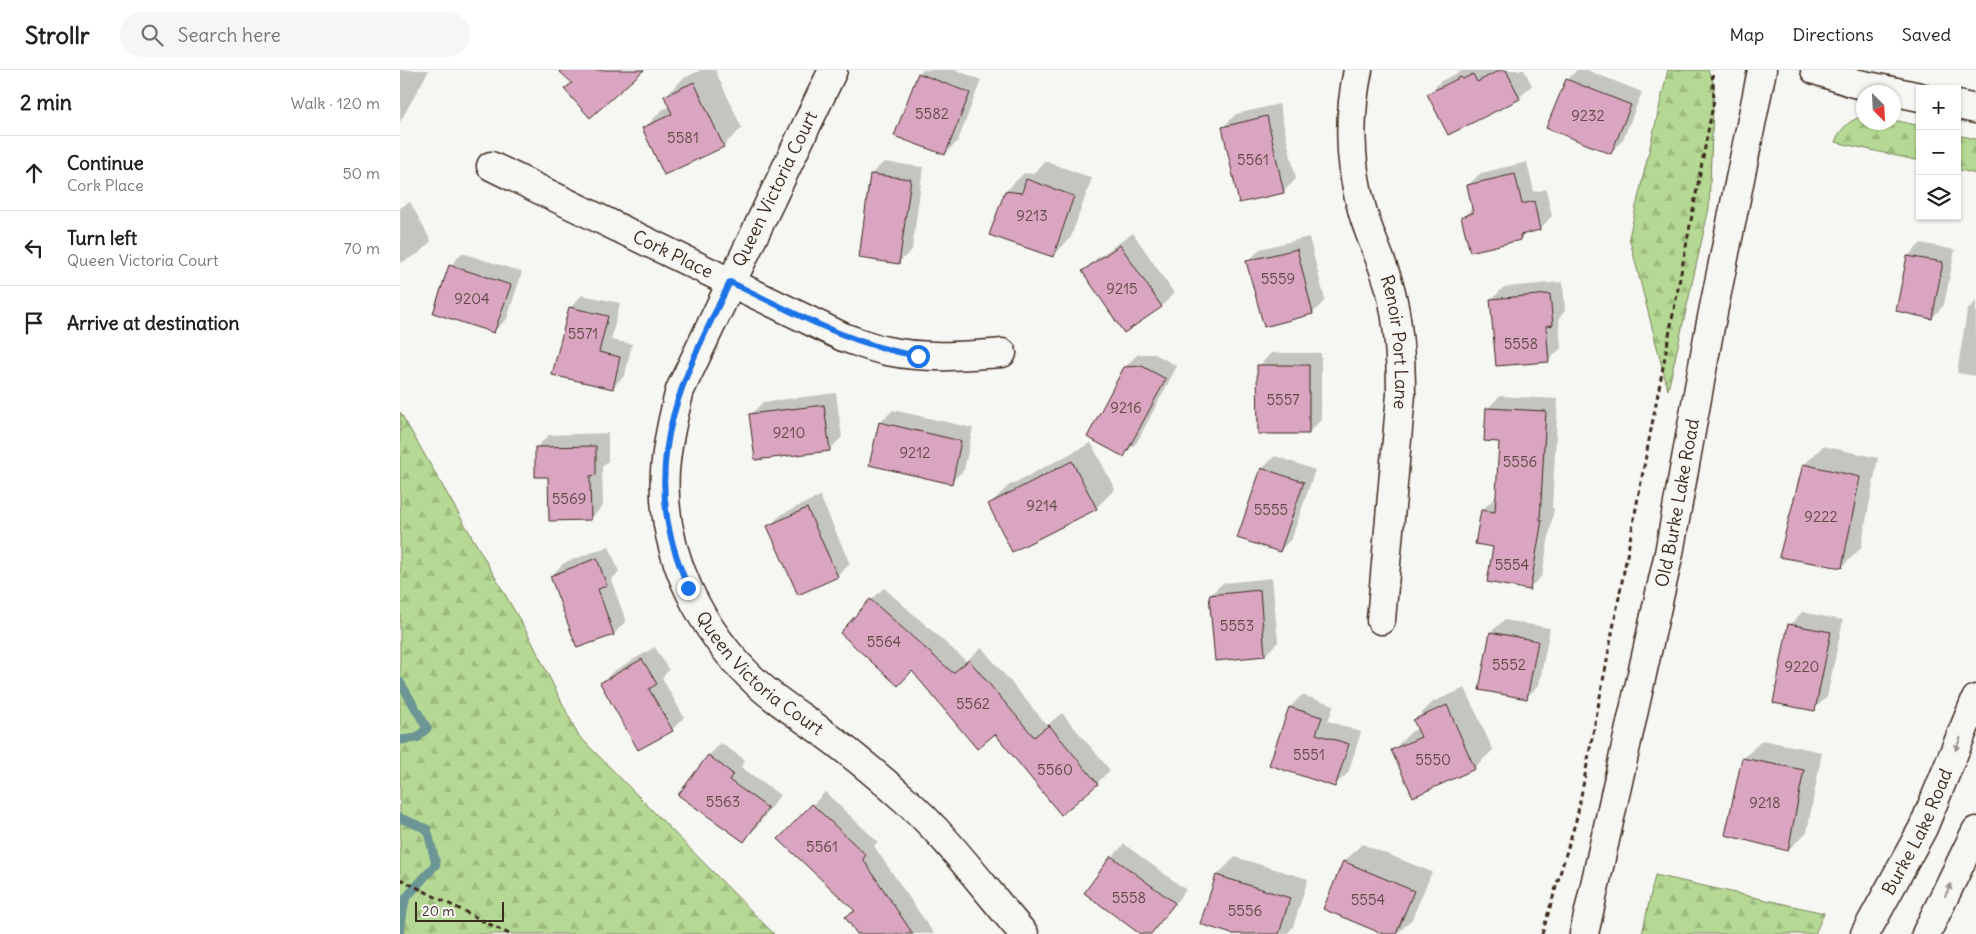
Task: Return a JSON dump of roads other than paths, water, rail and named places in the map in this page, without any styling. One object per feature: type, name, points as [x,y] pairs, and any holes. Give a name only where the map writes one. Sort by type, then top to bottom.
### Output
[{"type":"street","name":"Queen Victoria Court","points":[[833,70],[680,390],[669,431],[665,473],[665,498],[673,544],[688,588],[723,647],[740,666],[762,688],[846,749],[905,799],[948,843],[1024,934]]},
{"type":"street","name":"Renoir Port Lane","points":[[1358,70],[1351,124],[1355,180],[1363,214],[1390,289],[1397,320],[1401,357],[1401,394],[1381,620]]},
{"type":"street","name":"Old Burke Lake Road","points":[[1584,934],[1669,553],[1709,332],[1762,70]]},
{"type":"street","points":[[1814,70],[1854,83],[1916,96]]},
{"type":"street","points":[[1961,106],[1976,109]]},
{"type":"street","name":"Cork Place","points":[[491,166],[843,337],[885,351],[918,356],[950,357],[1002,353]]},
{"type":"street","name":"Burke Lake Road","points":[[1865,934],[1924,828],[1976,699]]},
{"type":"street","points":[[1926,934],[1976,831]]},
{"type":"waterway","points":[[400,682],[427,728],[417,738],[400,740]]},
{"type":"waterway","points":[[400,818],[427,829],[436,864],[405,899],[400,931]]}]
